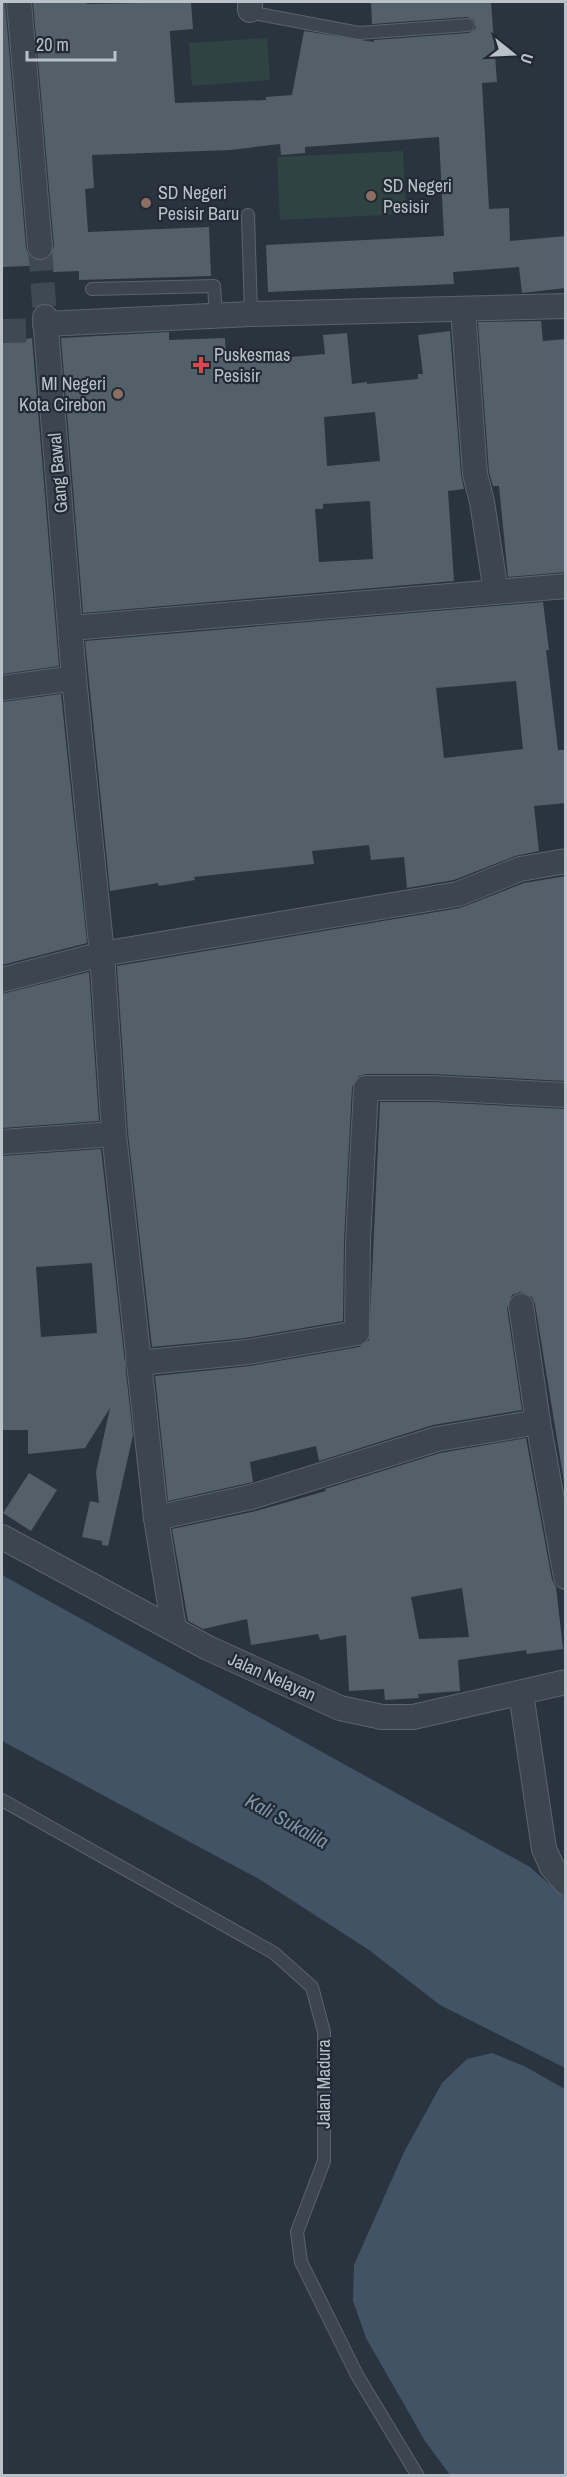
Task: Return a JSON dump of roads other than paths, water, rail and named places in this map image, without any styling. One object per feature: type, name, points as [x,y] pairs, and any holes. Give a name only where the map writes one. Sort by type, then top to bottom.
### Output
[{"type":"street","points":[[19,2],[40,248]]},
{"type":"street","points":[[216,316],[566,306]]},
{"type":"street","points":[[463,309],[475,474],[482,502],[496,592]]},
{"type":"street","name":"Gang Bawal","points":[[174,1629],[156,1518],[114,1134],[102,954],[74,678],[44,325],[216,316]]},
{"type":"street","points":[[70,628],[566,586]]},
{"type":"street","points":[[2,688],[74,678]]},
{"type":"street","points":[[2,980],[102,954],[458,894],[520,869],[566,861]]},
{"type":"street","points":[[138,1364],[248,1352],[357,1333],[358,1242],[366,1088],[445,1088],[566,1095]]},
{"type":"street","points":[[2,1142],[114,1134]]},
{"type":"street","points":[[521,1306],[538,1422],[566,1577]]},
{"type":"street","points":[[156,1518],[251,1497],[437,1438],[538,1422]]},
{"type":"street","name":"Jalan Nelayan","points":[[2,1537],[208,1648],[340,1708],[362,1714],[413,1718],[566,1682]]},
{"type":"street","points":[[521,1693],[544,1849],[552,1867],[566,1883]]},
{"type":"lane","points":[[251,4],[254,13],[359,33],[468,25]]},
{"type":"lane","points":[[248,215],[251,314]]},
{"type":"lane","points":[[92,289],[214,286],[216,316]]},
{"type":"lane","name":"Jalan Madura","points":[[2,1800],[274,1953],[312,1987],[324,2032],[324,2161],[297,2232],[301,2262],[357,2375],[418,2475]]},
{"type":"water","name":"Kali Sukalila","points":[[2,1575],[530,1867],[565,1898],[565,2068],[440,2005],[369,1950],[259,1879],[2,1741]]},
{"type":"water","points":[[492,2053],[524,2066],[565,2089],[565,2475],[450,2475],[425,2441],[366,2338],[353,2301],[354,2265],[404,2152],[442,2083],[467,2059]]},
{"type":"tunnel","points":[[40,247],[45,317]]},
{"type":"tunnel","points":[[2,331],[41,330]]},
{"type":"place","name":"SD Negeri Pesisir","points":[[371,196]]},
{"type":"place","name":"SD Negeri Pesisir Baru","points":[[146,203]]},
{"type":"place","name":"Puskesmas Pesisir","points":[[201,365]]},
{"type":"place","name":"MI Negeri Kota Cirebon","points":[[118,394]]}]
